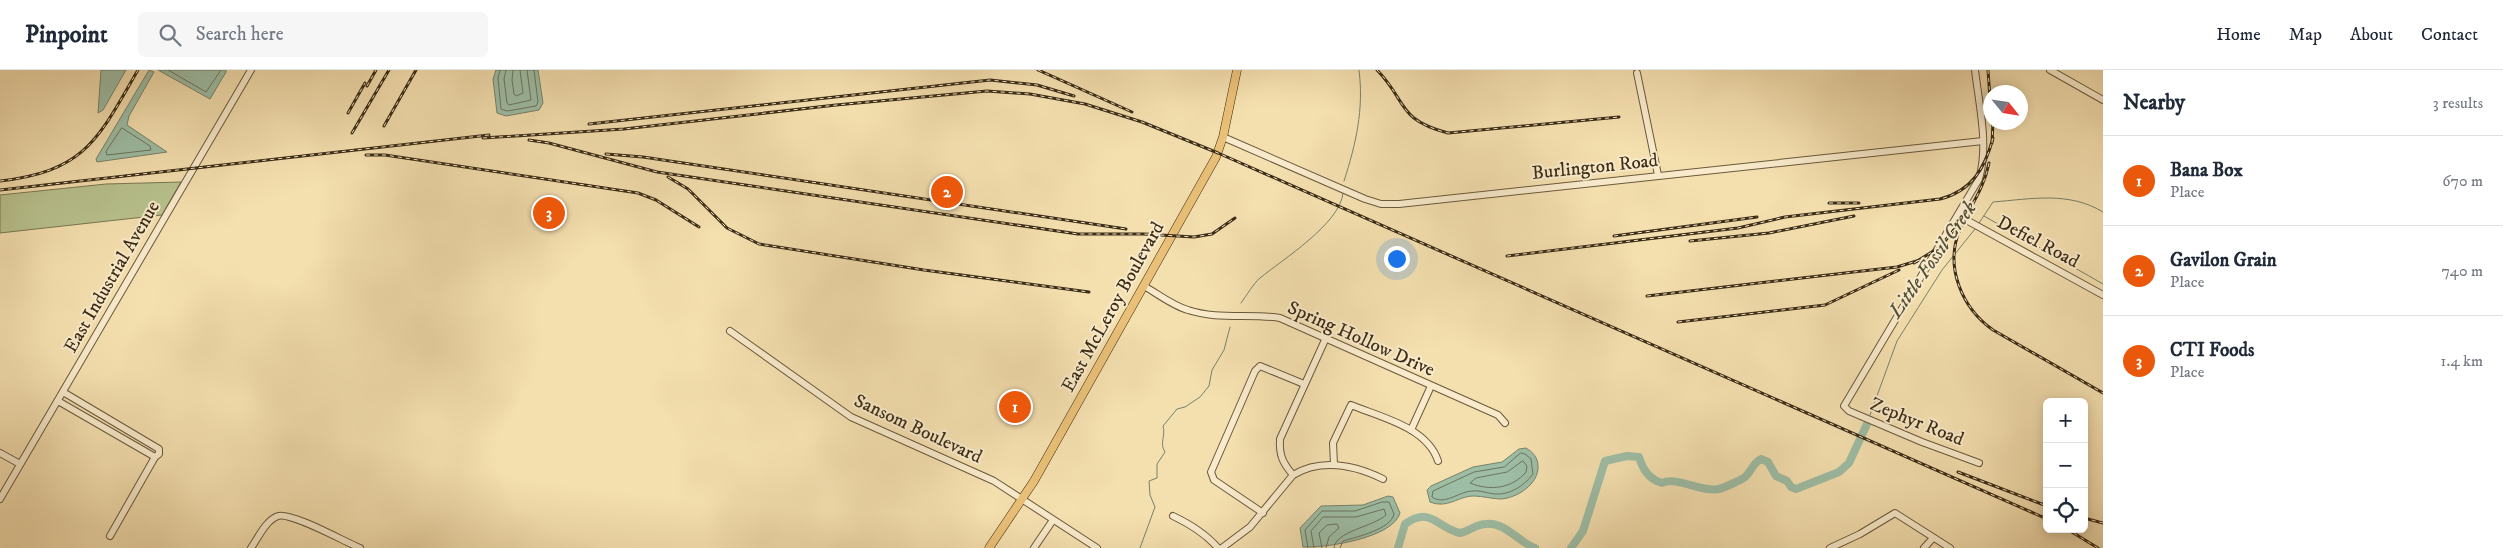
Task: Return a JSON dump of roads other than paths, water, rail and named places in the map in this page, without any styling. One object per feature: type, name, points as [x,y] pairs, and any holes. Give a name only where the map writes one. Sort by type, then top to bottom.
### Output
[{"type":"main road","name":"East McLeroy Boulevard","points":[[989,548],[1022,500],[1216,158],[1224,137],[1237,70]]},
{"type":"street","name":"East Industrial Avenue","points":[[0,499],[251,70]]},
{"type":"street","points":[[1959,216],[1979,179],[1983,156],[1975,70]]},
{"type":"street","points":[[2050,70],[2103,100]]},
{"type":"street","points":[[1637,73],[1658,175]]},
{"type":"street","name":"Burlington Road","points":[[1224,137],[1365,199],[1381,204],[1448,200],[1658,175],[1983,141]]},
{"type":"street","name":"Defiel Road","points":[[1959,216],[2103,295]]},
{"type":"street","name":"Zephyr Road","points":[[1959,216],[1846,401],[1845,408],[1922,442],[1979,463]]},
{"type":"street","name":"Spring Hollow Drive","points":[[1144,286],[1187,310],[1227,317],[1261,315],[1280,318],[1325,340],[1498,415],[1505,423]]},
{"type":"street","name":"Sansom Boulevard","points":[[730,331],[851,417],[981,474],[1097,548]]},
{"type":"street","points":[[1293,475],[1282,461],[1279,451],[1280,439],[1325,340]]},
{"type":"street","points":[[1263,513],[1214,480],[1211,472],[1255,371],[1260,366],[1304,384]]},
{"type":"street","points":[[1411,430],[1431,386]]},
{"type":"street","points":[[63,392],[159,448],[159,454],[154,457],[110,536]]},
{"type":"street","points":[[58,401],[154,457]]},
{"type":"street","points":[[1334,464],[1333,443],[1351,405],[1411,430],[1428,443],[1438,461]]},
{"type":"street","points":[[0,453],[20,464]]},
{"type":"street","points":[[1222,548],[1250,528],[1293,475],[1313,466],[1334,464],[1356,469],[1383,479]]},
{"type":"street","points":[[1830,548],[1843,546],[1895,513],[1950,548]]},
{"type":"street","points":[[251,548],[268,525],[279,516],[293,516],[360,548]]},
{"type":"street","points":[[1173,516],[1195,527],[1210,538],[1218,548]]},
{"type":"street","points":[[1034,548],[1053,520]]},
{"type":"street","points":[[1924,548],[1933,538]]},
{"type":"water","points":[[101,70],[126,70],[103,110],[98,113]]},
{"type":"water","points":[[149,70],[154,72],[129,116],[127,125],[167,152],[97,162],[96,159]]},
{"type":"water","points":[[158,70],[226,70],[226,72],[210,99]]},
{"type":"water","points":[[496,70],[538,70],[543,103],[539,110],[506,116],[497,113],[493,79]]},
{"type":"water","points":[[1526,448],[1536,458],[1538,463],[1537,473],[1531,484],[1520,493],[1501,499],[1474,496],[1442,504],[1430,502],[1427,490],[1431,486],[1473,467],[1502,462],[1519,449]]},
{"type":"water","points":[[1388,496],[1393,497],[1400,513],[1395,522],[1385,529],[1358,540],[1327,546],[1303,547],[1300,528],[1321,506],[1363,505]]},
{"type":"waterway","points":[[1344,181],[1352,154],[1360,113],[1359,70]]},
{"type":"waterway","points":[[1241,303],[1252,286],[1260,278],[1322,228],[1340,205],[1343,193]]},
{"type":"waterway","name":"Little Fossil Creek","points":[[1979,223],[1993,202],[2021,199],[2050,198],[2077,201],[2103,212]]},
{"type":"waterway","points":[[1984,216],[2103,284]]},
{"type":"waterway","name":"Little Fossil Creek","points":[[1870,415],[1897,341],[1942,270],[1975,229]]},
{"type":"waterway","points":[[1140,548],[1155,507],[1150,495],[1149,481],[1157,478],[1157,464],[1165,452],[1163,449],[1163,426],[1177,409],[1185,407],[1200,397],[1209,386],[1212,370],[1224,350],[1230,327]]},
{"type":"waterway","name":"Little Fossil Creek","points":[[1571,548],[1583,531],[1605,461],[1627,456],[1639,457],[1647,473],[1657,481],[1662,483],[1668,481],[1682,483],[1712,490],[1719,489],[1744,477],[1756,462],[1761,459],[1768,462],[1776,476],[1787,481],[1791,487],[1796,489],[1839,472],[1849,463],[1867,424]]},
{"type":"waterway","name":"Little Fossil Creek","points":[[1398,548],[1405,524],[1421,517],[1428,517],[1460,533],[1479,525],[1493,524],[1506,529],[1535,548]]},
{"type":"railway","points":[[0,181],[29,176],[52,169],[71,160],[86,148],[112,115],[138,70]]},
{"type":"railway","points":[[367,86],[376,70]]},
{"type":"railway","points":[[352,133],[389,70]]},
{"type":"railway","points":[[384,126],[416,70]]},
{"type":"railway","points":[[1038,70],[1132,112]]},
{"type":"railway","points":[[1377,70],[1411,115],[1419,122],[1431,128],[1448,133],[1619,117]]},
{"type":"railway","points":[[1988,70],[1989,85]]},
{"type":"railway","points":[[589,124],[990,80],[1037,85],[1074,96]]},
{"type":"railway","points":[[348,113],[365,83]]},
{"type":"railway","points":[[483,138],[624,129],[836,105],[987,91],[1030,94],[1085,104],[1142,122],[1218,153],[2043,517]]},
{"type":"railway","points":[[1992,143],[1993,130]]},
{"type":"railway","points":[[0,190],[489,135]]},
{"type":"railway","points":[[1507,256],[1738,228],[1785,217],[1940,199],[1961,190],[1969,184],[1986,159],[1993,138]]},
{"type":"railway","points":[[529,140],[549,143],[657,172],[1078,234],[1144,234],[1194,237],[1212,234],[1235,218]]},
{"type":"railway","points":[[606,154],[643,157],[1126,229]]},
{"type":"railway","points":[[366,155],[385,155],[638,193],[656,200],[699,227]]},
{"type":"railway","points":[[1989,163],[1984,181],[1960,229],[1956,243],[1954,258],[1959,286],[1973,310],[1993,330],[2103,393]]},
{"type":"railway","points":[[668,177],[688,189],[727,228],[759,244],[924,270],[1089,292]]},
{"type":"railway","points":[[1829,203],[1859,203]]},
{"type":"railway","points":[[1690,241],[1769,233],[1854,216]]},
{"type":"railway","points":[[1614,236],[1757,217]]},
{"type":"railway","points":[[1914,263],[1940,247],[1957,226]]},
{"type":"railway","points":[[1647,296],[1897,267],[1920,260]]},
{"type":"railway","points":[[1678,322],[1825,305],[1899,270]]},
{"type":"railway","points":[[1958,472],[2043,504]]},
{"type":"railway","points":[[2088,519],[2103,523]]},
{"type":"railway","points":[[2074,533],[2098,548]]},
{"type":"place","name":"Gavilon Grain","points":[[947,192]]},
{"type":"place","name":"CTI Foods","points":[[549,213]]},
{"type":"place","name":"Bana Box","points":[[1015,407]]}]
